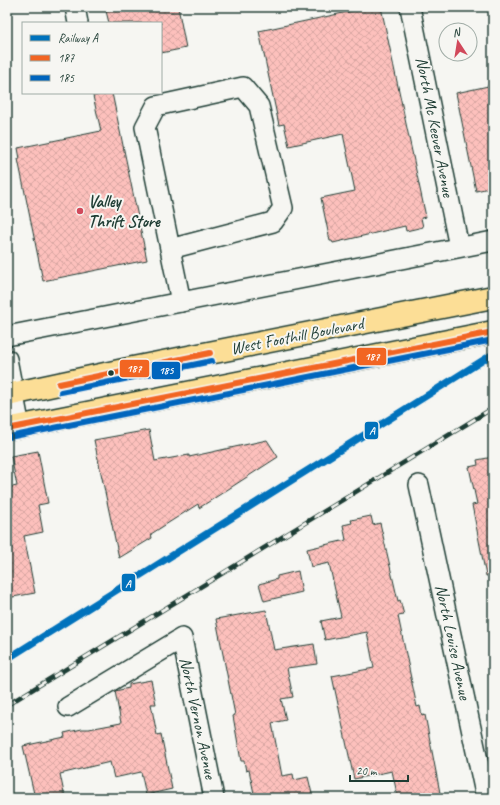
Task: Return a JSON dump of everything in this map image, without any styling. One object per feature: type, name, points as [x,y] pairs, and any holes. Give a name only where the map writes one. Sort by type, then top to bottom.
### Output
[{"type":"main road","name":"West Foothill Boulevard","points":[[10,394],[141,366],[493,298]]},
{"type":"main road","name":"West Foothill Boulevard","points":[[13,428],[493,332]]},
{"type":"street","points":[[75,7],[78,22]]},
{"type":"street","name":"North Mc Keever Avenue","points":[[410,7],[459,247]]},
{"type":"street","points":[[170,249],[274,222],[283,208],[259,106],[243,87],[156,106],[145,127],[170,249],[181,302]]},
{"type":"street","points":[[7,336],[493,241]]},
{"type":"street","points":[[7,359],[13,428]]},
{"type":"street","name":"North Louise Avenue","points":[[419,485],[486,798]]},
{"type":"street","name":"North Vernon Avenue","points":[[68,707],[182,638],[214,798]]},
{"type":"building","points":[[105,7],[178,7],[186,48],[162,53],[162,22],[109,22]]},
{"type":"building","points":[[371,7],[381,7],[426,217],[421,218],[423,227],[406,231],[405,226],[333,243],[330,241],[321,198],[355,191],[343,134],[289,146],[284,124],[279,125],[259,31]]},
{"type":"building","points":[[493,85],[493,187],[476,191],[456,93]]},
{"type":"building","points":[[112,94],[147,260],[43,281],[18,159],[20,159],[18,148],[101,131],[93,96]]},
{"type":"building","points":[[149,430],[155,461],[189,455],[189,457],[267,440],[278,457],[199,508],[198,504],[151,534],[152,538],[119,558],[94,440]]},
{"type":"building","points":[[38,451],[48,503],[38,505],[43,532],[24,536],[35,593],[7,598],[7,488],[17,486],[11,456]]},
{"type":"building","points":[[493,457],[493,575],[486,576],[472,505],[477,504],[469,467],[478,465],[477,460]]},
{"type":"building","points":[[371,516],[373,525],[380,523],[398,601],[400,600],[404,615],[398,616],[417,707],[420,706],[422,716],[425,715],[441,798],[398,798],[392,771],[354,779],[332,676],[374,668],[367,632],[325,640],[321,621],[341,617],[329,563],[311,567],[307,549],[346,540],[343,525],[352,523],[351,520]]},
{"type":"building","points":[[298,571],[302,592],[264,601],[259,584],[277,579],[277,576]]},
{"type":"building","points":[[266,610],[274,650],[314,644],[317,664],[287,668],[293,697],[281,699],[286,720],[272,723],[282,776],[293,774],[294,780],[308,777],[313,798],[255,798],[249,770],[246,771],[244,761],[241,761],[233,716],[235,715],[216,619]]},
{"type":"building","points":[[151,680],[156,704],[151,704],[157,735],[161,734],[172,789],[146,795],[141,772],[114,778],[110,762],[60,774],[65,798],[35,798],[23,746],[65,737],[64,733],[121,723],[115,691],[129,688],[129,684]]},
{"type":"railway","points":[[7,705],[493,408]]},
{"type":"rail line","name":"A","points":[[7,659],[493,354]]},
{"type":"transit line","name":"187","points":[[7,429],[493,332]]},
{"type":"transit line","name":"185","points":[[9,437],[493,340]]},
{"type":"transit line","name":"187","points":[[59,384],[210,353]]},
{"type":"transit line","name":"185","points":[[61,392],[212,361]]},
{"type":"place","name":"Valley Thrift Store","points":[[80,211]]}]
